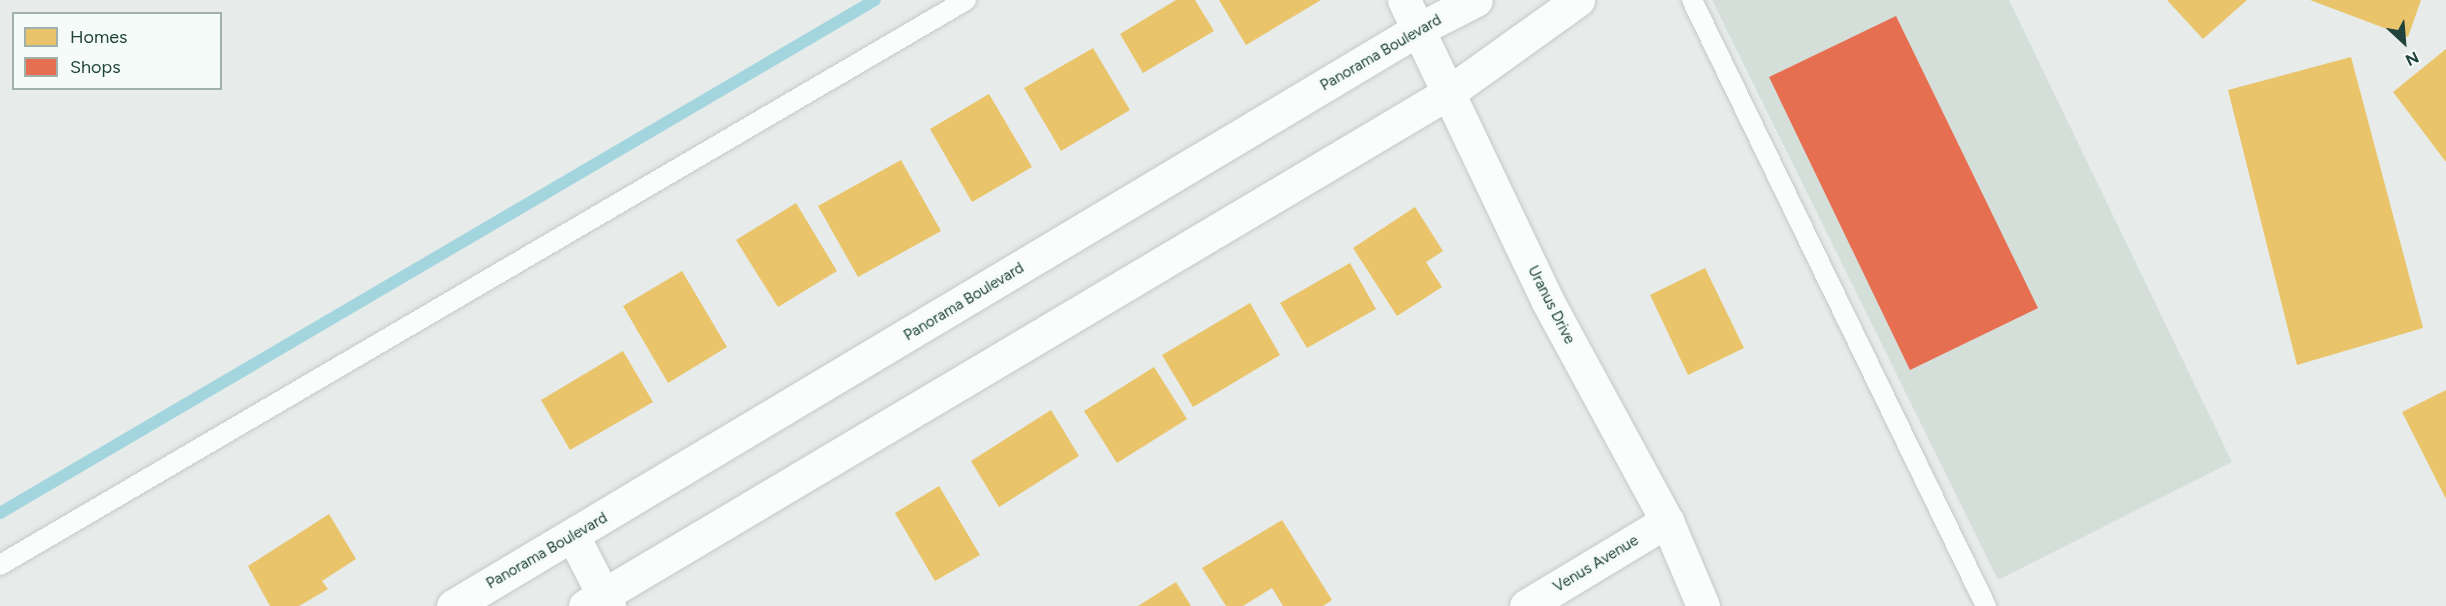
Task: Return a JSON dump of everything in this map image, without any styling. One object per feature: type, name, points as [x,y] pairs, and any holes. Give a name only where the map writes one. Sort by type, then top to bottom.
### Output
[{"type":"main road","name":"Uranus Drive","points":[[1404,0],[1548,302],[1667,521],[1703,606]]},
{"type":"main road","name":"Panorama Boulevard","points":[[453,606],[1417,30],[1476,0]]},
{"type":"main road","points":[[573,536],[599,602],[1448,93],[1578,0]]},
{"type":"main road","name":"Venus Avenue","points":[[1526,606],[1667,521]]},
{"type":"lane","points":[[0,565],[966,0]]},
{"type":"lane","points":[[1692,0],[1986,606]]},
{"type":"shaded area","points":[[1712,0],[2009,0],[2232,462],[1998,580]]},
{"type":"building: Homes","points":[[1176,0],[1195,0],[1214,31],[1143,73],[1120,34]]},
{"type":"building: Homes","points":[[1219,0],[1321,0],[1246,45]]},
{"type":"building: Homes","points":[[2167,0],[2247,0],[2203,39]]},
{"type":"building: Homes","points":[[2310,0],[2421,0],[2408,37]]},
{"type":"building: Homes","points":[[1093,48],[1130,110],[1061,151],[1024,88]]},
{"type":"building: Homes","points":[[2446,49],[2446,162],[2393,92]]},
{"type":"building: Homes","points":[[2351,57],[2423,328],[2297,365],[2228,90]]},
{"type":"building: Homes","points":[[989,94],[1032,167],[972,202],[930,129]]},
{"type":"building: Homes","points":[[901,160],[941,231],[858,277],[818,206]]},
{"type":"building: Homes","points":[[796,203],[837,271],[778,307],[736,240]]},
{"type":"building: Homes","points":[[1415,207],[1443,251],[1426,262],[1442,287],[1397,316],[1353,248]]},
{"type":"building: Homes","points":[[1350,263],[1376,309],[1307,348],[1280,303]]},
{"type":"building: Homes","points":[[1705,268],[1744,348],[1688,375],[1650,295]]},
{"type":"building: Homes","points":[[682,271],[727,347],[668,383],[623,306]]},
{"type":"building: Homes","points":[[1250,303],[1280,355],[1193,407],[1162,355]]},
{"type":"building: Homes","points":[[623,351],[653,402],[570,450],[541,400]]},
{"type":"building: Homes","points":[[1154,367],[1187,419],[1117,463],[1084,411]]},
{"type":"building: Homes","points":[[2446,390],[2446,499],[2402,412]]},
{"type":"building: Homes","points":[[1051,410],[1079,456],[999,507],[971,461]]},
{"type":"building: Homes","points":[[939,486],[980,555],[935,581],[895,513]]},
{"type":"building: Homes","points":[[329,514],[356,559],[322,581],[328,589],[299,606],[270,606],[248,566]]},
{"type":"building: Homes","points":[[1282,520],[1332,600],[1323,606],[1283,606],[1272,588],[1243,606],[1226,606],[1202,568]]},
{"type":"building: Homes","points":[[1176,582],[1191,606],[1138,606]]},
{"type":"building: Shops","points":[[1896,16],[2038,308],[1910,370],[1769,77]]},
{"type":"waterway","points":[[0,513],[875,0]]}]
